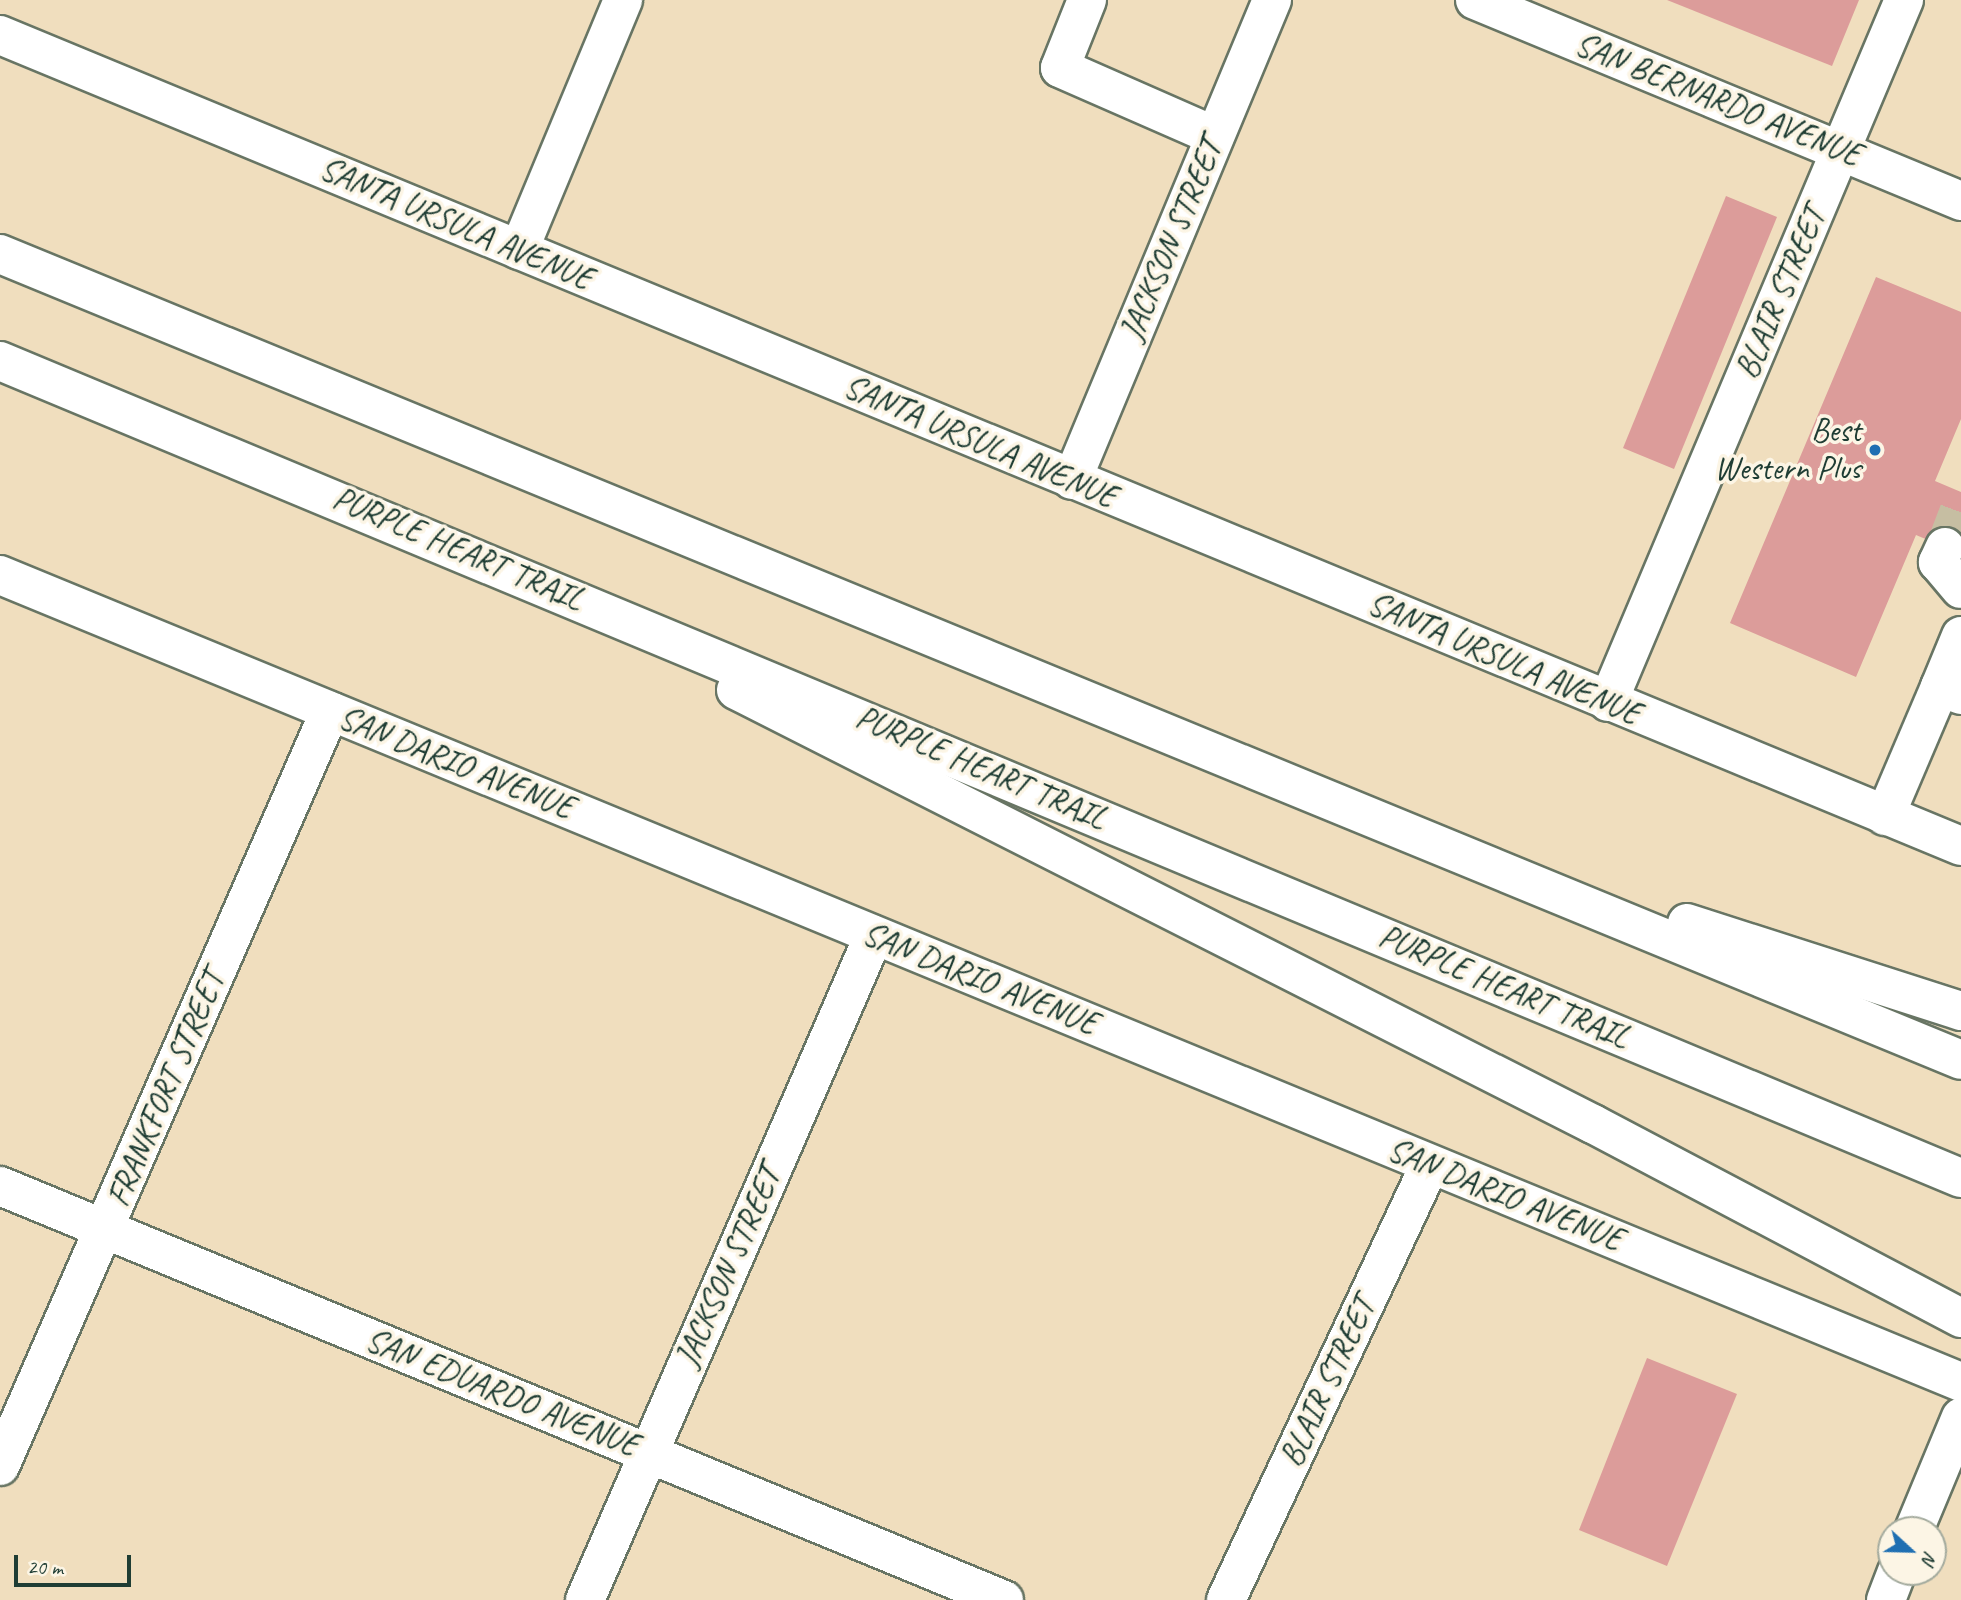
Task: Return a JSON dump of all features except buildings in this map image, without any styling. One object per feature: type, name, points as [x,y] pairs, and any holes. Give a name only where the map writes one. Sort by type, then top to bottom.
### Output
[{"type":"main road","points":[[519,250],[623,0]]},
{"type":"main road","points":[[1087,0],[1060,68],[1215,136]]},
{"type":"main road","name":"JACKSON STREET","points":[[1072,480],[1272,0]]},
{"type":"main road","name":"SAN BERNARDO AVENUE","points":[[1475,0],[1961,201]]},
{"type":"main road","name":"BLAIR STREET","points":[[1608,702],[1904,0]]},
{"type":"main road","name":"SANTA URSULA AVENUE","points":[[0,36],[1961,846]]},
{"type":"main road","points":[[0,254],[1961,1060]]},
{"type":"main road","name":"PURPLE HEART TRAIL","points":[[0,361],[447,544],[1961,1178]]},
{"type":"main road","points":[[447,544],[1592,1124],[1961,1318]]},
{"type":"main road","points":[[1945,547],[1938,562],[1961,589]]},
{"type":"main road","name":"SAN DARIO AVENUE","points":[[0,575],[1961,1382]]},
{"type":"main road","points":[[1885,816],[1951,691],[1961,636]]},
{"type":"main road","name":"FRANKFORT STREET","points":[[0,1466],[106,1230],[330,711]]},
{"type":"main road","points":[[1401,830],[1961,1011]]},
{"type":"main road","name":"JACKSON STREET","points":[[585,1600],[874,935]]},
{"type":"main road","name":"BLAIR STREET","points":[[1226,1600],[1430,1164]]},
{"type":"main road","name":"SAN EDUARDO AVENUE","points":[[0,1186],[1004,1600]]},
{"type":"main road","points":[[1920,1516],[1961,1417]]},
{"type":"tunnel","points":[[1945,547],[1961,505]]},
{"type":"place","name":"Best Western Plus","points":[[1875,450]]}]
